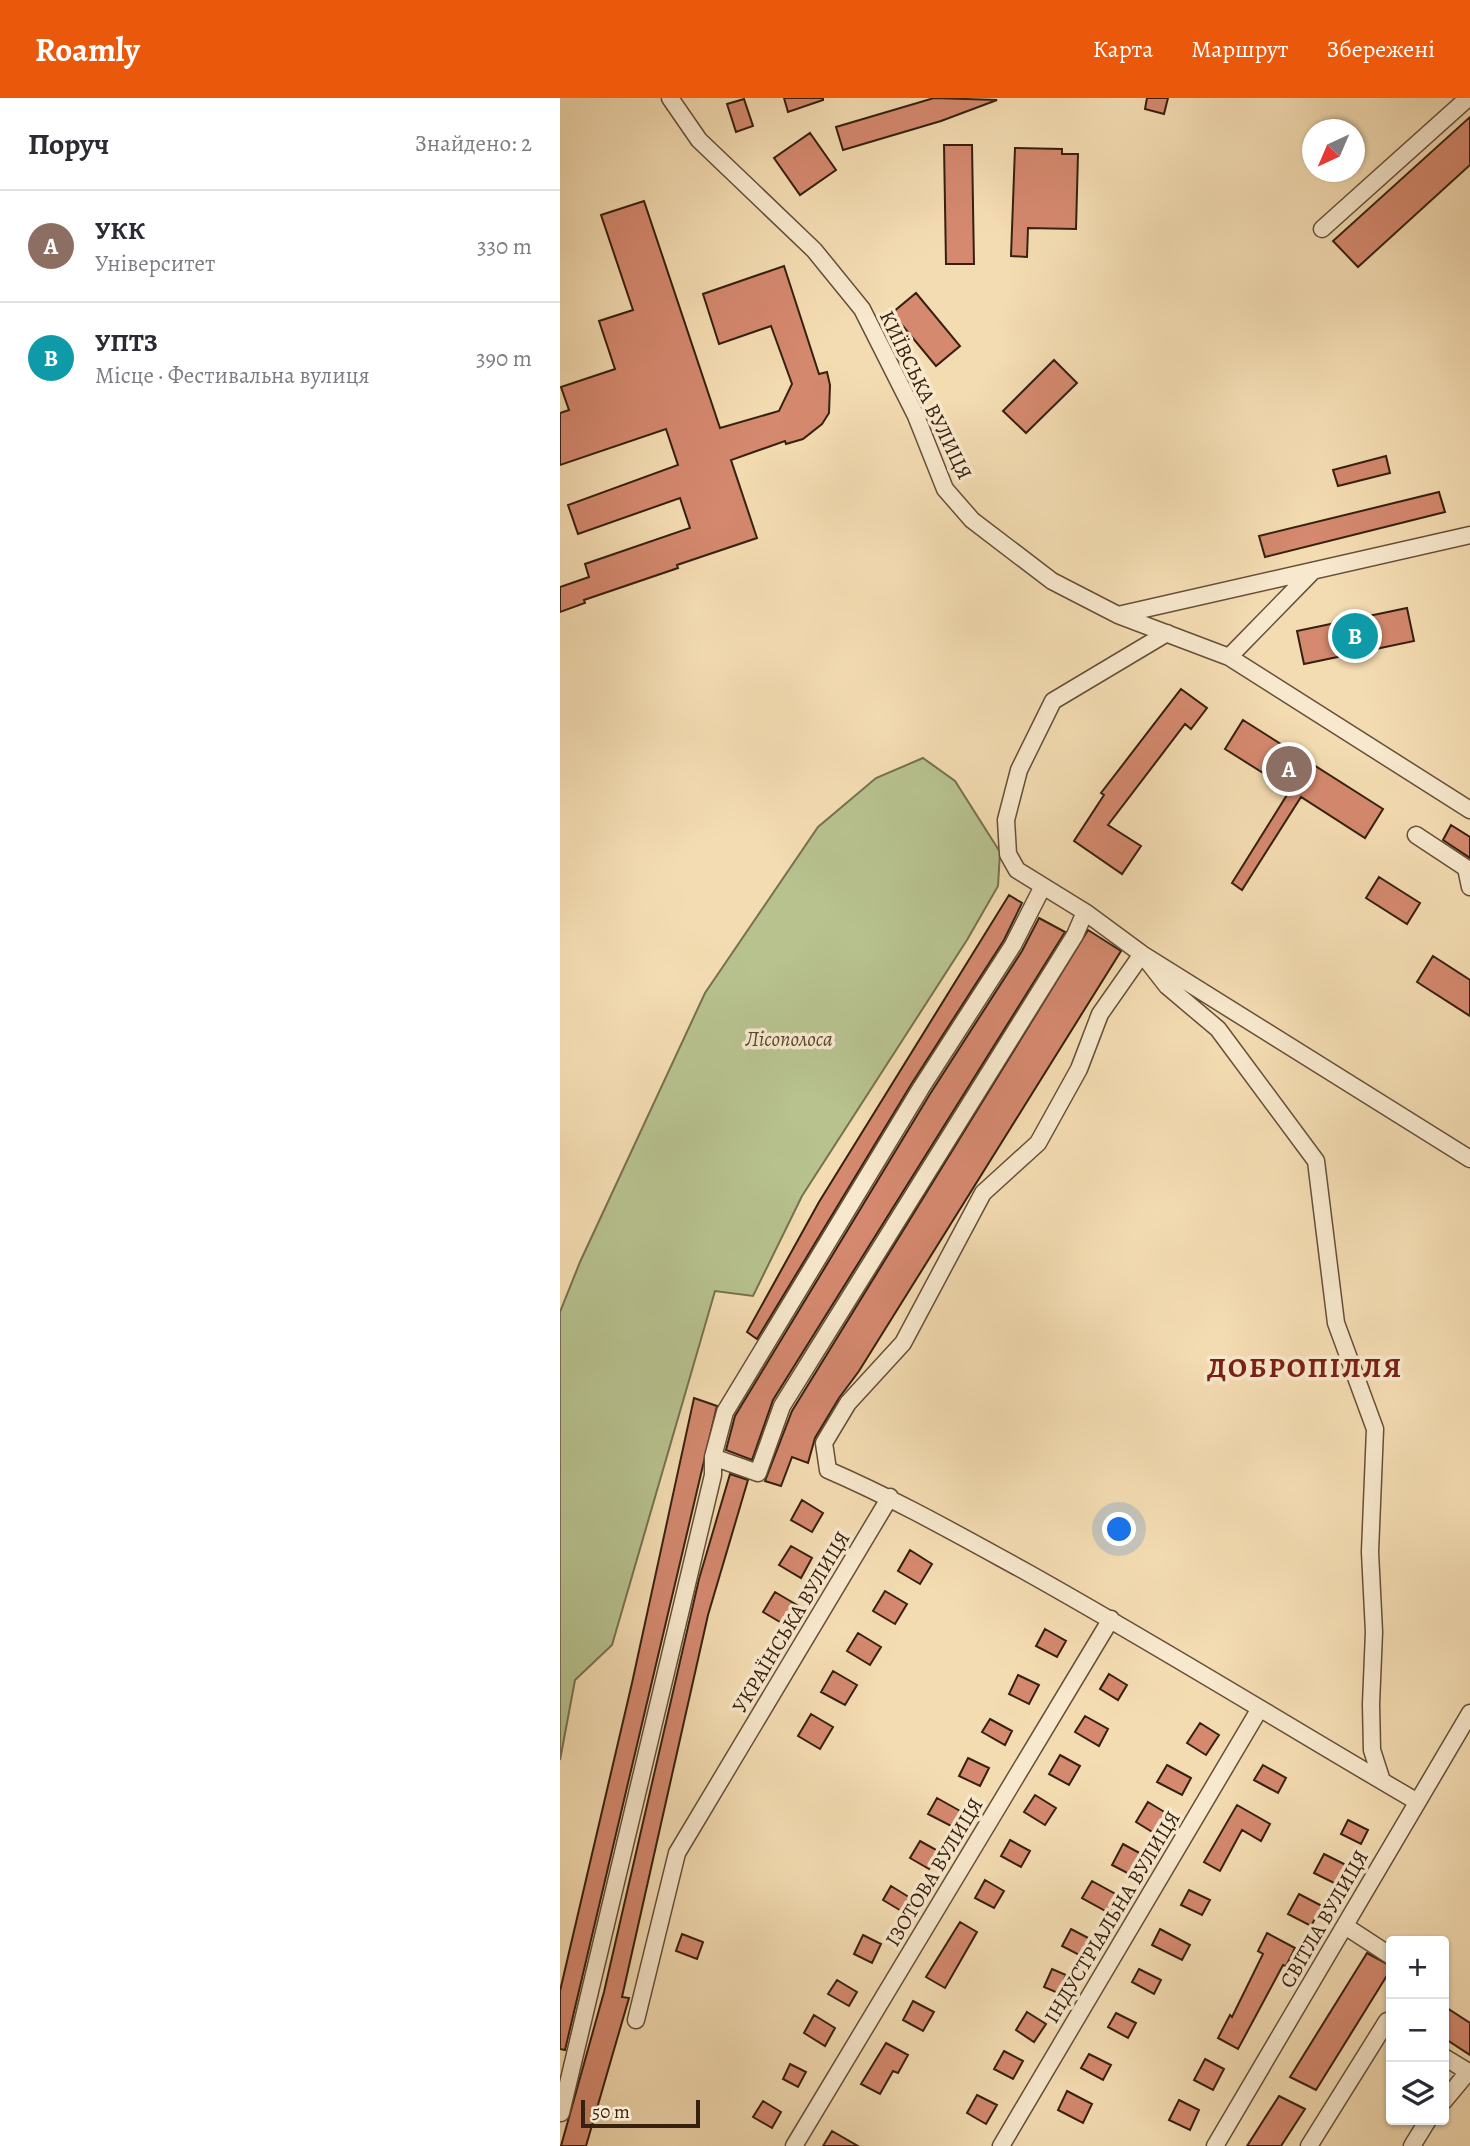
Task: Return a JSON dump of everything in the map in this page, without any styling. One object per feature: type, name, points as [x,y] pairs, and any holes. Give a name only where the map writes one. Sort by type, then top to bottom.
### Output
[{"type":"street","name":"КИЇВСЬКА ВУЛИЦЯ","points":[[670,98],[699,140],[814,250],[862,309],[916,416],[945,489],[972,520],[1052,581],[1118,615],[1229,657],[1470,810]]},
{"type":"street","points":[[1322,229],[1468,98]]},
{"type":"street","points":[[1118,615],[1470,535]]},
{"type":"street","points":[[1229,657],[1314,570]]},
{"type":"street","points":[[1167,634],[1053,701],[1020,770],[1006,820],[1008,854],[1017,870],[1042,888],[1085,912],[1142,954],[1470,1159]]},
{"type":"street","points":[[1416,835],[1466,868],[1470,887]]},
{"type":"street","points":[[561,2113],[713,1475],[713,1457],[725,1412],[741,1381],[921,1088],[1013,945],[1042,888]]},
{"type":"street","points":[[713,1457],[758,1473],[782,1406],[1075,935],[1085,912]]},
{"type":"street","points":[[1142,954],[1100,1014],[1079,1069],[1038,1143],[983,1193],[903,1343],[848,1403],[824,1443],[828,1469],[890,1497],[1111,1619],[1259,1710],[1416,1801]]},
{"type":"street","points":[[1142,954],[1167,986],[1218,1029],[1316,1161],[1336,1323],[1375,1429],[1370,1552],[1374,1632],[1371,1704],[1372,1750],[1382,1781]]},
{"type":"street","name":"УКРАЇНСЬКА ВУЛИЦЯ","points":[[635,2020],[677,1853],[890,1497]]},
{"type":"street","name":"ІЗОТОВА ВУЛИЦЯ","points":[[794,2146],[1111,1619]]},
{"type":"street","name":"ІНДУСТРІАЛЬНА ВУЛИЦЯ","points":[[1002,2146],[1259,1710]]},
{"type":"street","name":"СВІТЛА ВУЛИЦЯ","points":[[1215,2146],[1470,1713]]},
{"type":"street","points":[[1345,1926],[1386,1953]]},
{"type":"street","points":[[1309,2146],[1386,2025]]},
{"type":"street","points":[[1449,2060],[1469,2072],[1449,2095]]},
{"type":"street","points":[[1412,2146],[1425,2125]]},
{"type":"green space","name":"Лісополоса","points":[[923,758],[955,781],[1000,852],[998,886],[967,940],[802,1196],[753,1296],[715,1291],[612,1645],[575,1680],[560,1760],[560,1312],[580,1262],[705,993],[818,827],[876,778]]},
{"type":"building","points":[[784,98],[823,98],[823,100],[788,112]]},
{"type":"building","points":[[934,98],[997,100],[941,121],[843,150],[836,127]]},
{"type":"building","points":[[1147,98],[1168,98],[1164,114],[1145,109]]},
{"type":"building","points":[[744,99],[753,126],[736,132],[727,104]]},
{"type":"building","points":[[1470,117],[1470,165],[1358,267],[1333,241]]},
{"type":"building","points":[[810,133],[836,170],[800,195],[774,158]]},
{"type":"building","points":[[944,145],[972,145],[974,264],[946,264]]},
{"type":"building","points":[[1015,148],[1062,149],[1062,154],[1078,154],[1076,229],[1028,228],[1027,257],[1011,256]]},
{"type":"building","points":[[644,201],[720,428],[779,411],[792,384],[771,326],[719,344],[703,294],[784,266],[819,374],[827,372],[830,385],[829,413],[822,424],[803,439],[786,444],[785,441],[731,460],[757,538],[677,565],[678,568],[584,600],[585,603],[560,612],[560,587],[589,577],[585,564],[690,528],[680,498],[578,534],[568,505],[678,465],[666,429],[560,465],[560,413],[569,410],[561,387],[615,369],[599,321],[633,310],[601,215]]},
{"type":"building","points":[[916,293],[960,346],[936,366],[892,313]]},
{"type":"building","points":[[1054,360],[1077,383],[1026,433],[1003,411]]},
{"type":"building","points":[[1386,456],[1390,473],[1338,486],[1333,470]]},
{"type":"building","points":[[1439,492],[1445,512],[1265,557],[1259,536]]},
{"type":"building","points":[[1407,608],[1414,641],[1304,664],[1297,631]]},
{"type":"building","points":[[1181,689],[1207,708],[1191,729],[1185,724],[1108,825],[1141,846],[1122,874],[1074,841],[1104,795],[1101,793]]},
{"type":"building","points":[[1243,720],[1383,809],[1365,838],[1301,797],[1242,890],[1232,883],[1290,790],[1225,749]]},
{"type":"building","points":[[1451,825],[1470,837],[1470,858],[1443,840]]},
{"type":"building","points":[[1379,877],[1420,903],[1407,924],[1366,898]]},
{"type":"building","points":[[1009,895],[1022,903],[1004,940],[912,1083],[757,1339],[747,1332],[819,1202]]},
{"type":"building","points":[[1039,918],[1065,932],[773,1400],[752,1460],[726,1450],[735,1416],[930,1094],[1022,951]]},
{"type":"building","points":[[1088,930],[1121,951],[859,1371],[839,1398],[815,1438],[808,1463],[792,1457],[781,1486],[765,1481],[792,1411]]},
{"type":"building","points":[[1433,956],[1470,980],[1470,1016],[1417,982]]},
{"type":"building","points":[[694,1398],[717,1406],[565,2050],[560,2049],[560,1991],[632,1683]]},
{"type":"building","points":[[730,1474],[748,1480],[708,1615],[622,1997],[629,1998],[586,2146],[561,2146],[604,1992],[699,1579]]},
{"type":"building","points":[[802,1500],[823,1513],[812,1532],[791,1520]]},
{"type":"building","points":[[791,1546],[812,1558],[801,1578],[779,1565]]},
{"type":"building","points":[[910,1550],[932,1564],[920,1584],[898,1571]]},
{"type":"building","points":[[885,1591],[907,1604],[895,1624],[873,1611]]},
{"type":"building","points":[[775,1592],[797,1605],[785,1625],[763,1612]]},
{"type":"building","points":[[1045,1629],[1066,1641],[1057,1657],[1036,1646]]},
{"type":"building","points":[[858,1633],[881,1647],[870,1665],[847,1651]]},
{"type":"building","points":[[833,1671],[857,1685],[845,1705],[821,1692]]},
{"type":"building","points":[[1109,1674],[1127,1685],[1118,1700],[1100,1689]]},
{"type":"building","points":[[1018,1675],[1039,1685],[1029,1704],[1009,1694]]},
{"type":"building","points":[[811,1714],[833,1727],[820,1749],[798,1736]]},
{"type":"building","points":[[1085,1716],[1108,1729],[1099,1746],[1075,1732]]},
{"type":"building","points":[[990,1719],[1012,1731],[1005,1745],[982,1732]]},
{"type":"building","points":[[1200,1723],[1219,1735],[1206,1755],[1187,1743]]},
{"type":"building","points":[[1060,1755],[1080,1766],[1069,1785],[1049,1774]]},
{"type":"building","points":[[968,1758],[989,1768],[980,1786],[959,1776]]},
{"type":"building","points":[[1167,1765],[1191,1778],[1182,1795],[1157,1782]]},
{"type":"building","points":[[1263,1765],[1286,1778],[1278,1793],[1254,1780]]},
{"type":"building","points":[[1035,1795],[1056,1808],[1045,1825],[1024,1812]]},
{"type":"building","points":[[937,1798],[962,1812],[953,1827],[928,1814]]},
{"type":"building","points":[[1148,1802],[1171,1816],[1159,1836],[1136,1822]]},
{"type":"building","points":[[1237,1805],[1270,1824],[1261,1841],[1242,1830],[1220,1871],[1204,1862]]},
{"type":"building","points":[[1348,1820],[1368,1830],[1361,1844],[1341,1834]]},
{"type":"building","points":[[1010,1840],[1030,1851],[1021,1867],[1001,1856]]},
{"type":"building","points":[[920,1841],[940,1852],[929,1869],[910,1858]]},
{"type":"building","points":[[1123,1844],[1145,1856],[1135,1877],[1112,1865]]},
{"type":"building","points":[[1324,1854],[1346,1865],[1336,1884],[1314,1873]]},
{"type":"building","points":[[985,1880],[1004,1891],[994,1908],[975,1898]]},
{"type":"building","points":[[1092,1881],[1119,1896],[1109,1913],[1082,1898]]},
{"type":"building","points":[[891,1886],[912,1899],[903,1912],[883,1900]]},
{"type":"building","points":[[1189,1890],[1210,1900],[1202,1915],[1181,1905]]},
{"type":"building","points":[[1299,1894],[1322,1906],[1311,1926],[1288,1914]]},
{"type":"building","points":[[960,1922],[977,1932],[945,1988],[926,1977]]},
{"type":"building","points":[[1071,1929],[1094,1941],[1085,1958],[1062,1946]]},
{"type":"building","points":[[1160,1929],[1190,1945],[1182,1960],[1152,1945]]},
{"type":"building","points":[[1267,1933],[1295,1948],[1238,2049],[1218,2038],[1230,2015],[1232,2017],[1263,1954],[1258,1951]]},
{"type":"building","points":[[682,1934],[703,1942],[697,1959],[676,1951]]},
{"type":"building","points":[[863,1935],[881,1944],[872,1963],[854,1954]]},
{"type":"building","points":[[1367,1953],[1386,1963],[1386,1977],[1316,2090],[1290,2077]]},
{"type":"building","points":[[1052,1969],[1066,1975],[1058,1993],[1044,1987]]},
{"type":"building","points":[[1139,1969],[1161,1980],[1154,1994],[1132,1982]]},
{"type":"building","points":[[837,1980],[857,1992],[849,2006],[828,1994]]},
{"type":"building","points":[[913,2001],[934,2012],[923,2031],[903,2020]]},
{"type":"building","points":[[1449,2009],[1470,2023],[1470,2055],[1449,2041]]},
{"type":"building","points":[[1027,2012],[1046,2024],[1034,2042],[1016,2030]]},
{"type":"building","points":[[1116,2013],[1136,2023],[1128,2038],[1108,2027]]},
{"type":"building","points":[[814,2015],[835,2028],[825,2046],[804,2033]]},
{"type":"building","points":[[886,2043],[908,2055],[898,2073],[893,2071],[880,2094],[861,2084]]},
{"type":"building","points":[[1004,2051],[1023,2061],[1013,2079],[994,2069]]},
{"type":"building","points":[[1089,2054],[1111,2065],[1103,2080],[1081,2068]]},
{"type":"building","points":[[1205,2059],[1224,2069],[1213,2090],[1194,2080]]},
{"type":"building","points":[[790,2064],[806,2072],[798,2087],[783,2079]]},
{"type":"building","points":[[1067,2091],[1092,2104],[1083,2123],[1058,2110]]},
{"type":"building","points":[[977,2095],[997,2105],[986,2124],[967,2113]]},
{"type":"building","points":[[1279,2096],[1305,2109],[1281,2146],[1247,2146]]},
{"type":"building","points":[[1179,2100],[1199,2110],[1190,2130],[1169,2120]]},
{"type":"building","points":[[763,2101],[781,2112],[772,2128],[753,2117]]},
{"type":"building","points":[[832,2131],[858,2146],[823,2146]]},
{"type":"place","name":"УПТЗ","points":[[1355,636]]},
{"type":"place","name":"УКК","points":[[1289,769]]},
{"type":"district","name":"ДОБРОПІЛЛЯ","points":[[1305,1367]]}]
